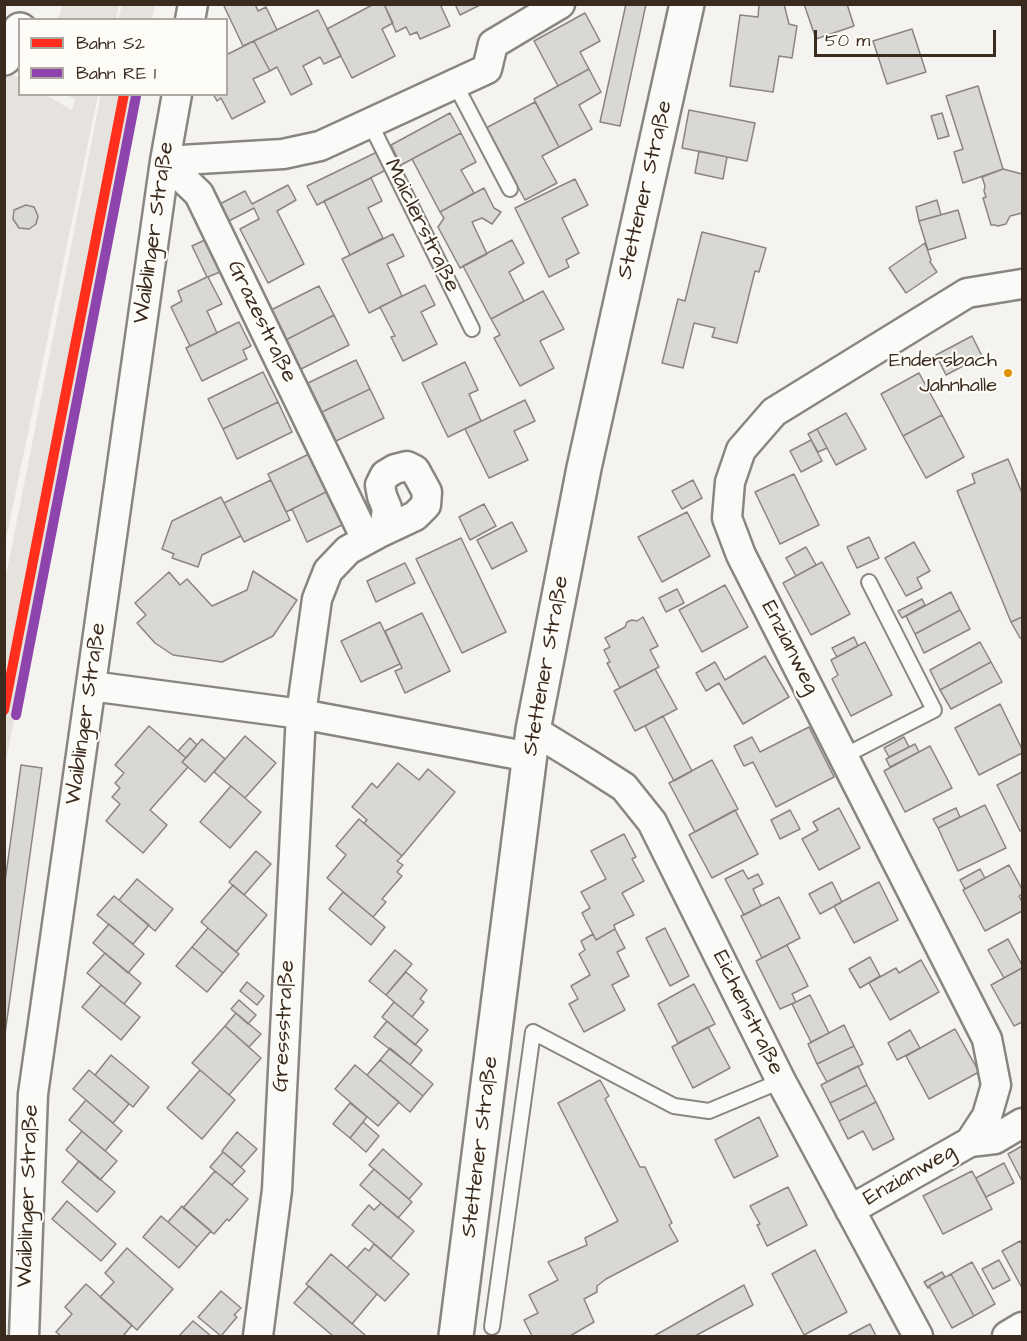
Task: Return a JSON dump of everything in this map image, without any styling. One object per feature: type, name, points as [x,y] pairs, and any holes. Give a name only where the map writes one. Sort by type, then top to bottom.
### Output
[{"type":"street","points":[[165,161],[283,154],[320,146],[487,69],[493,44],[560,4]]},
{"type":"street","name":"Stettener Straße","points":[[456,1336],[531,744],[584,468],[687,4]]},
{"type":"street","points":[[4,58],[18,34]]},
{"type":"street","name":"Waiblinger Straße","points":[[24,1336],[33,1094],[165,161],[177,96]]},
{"type":"street","name":"Grazestraße","points":[[165,161],[199,194],[344,493],[374,535]]},
{"type":"street","name":"Enzianweg","points":[[970,1142],[987,1116],[996,1085],[987,1039],[741,555],[727,518],[730,482],[741,450],[774,412],[967,293],[1023,284]]},
{"type":"street","points":[[301,714],[317,599],[328,571],[348,550],[415,516],[426,505],[427,492],[415,470],[407,466],[395,469],[344,493]]},
{"type":"street","points":[[374,535],[386,524],[387,508],[380,485],[385,475]]},
{"type":"street","points":[[91,686],[531,744]]},
{"type":"street","name":"Gressstraße","points":[[258,1336],[277,1190],[301,714]]},
{"type":"street","name":"Eichenstraße","points":[[531,744],[585,762],[624,787],[652,822],[781,1081],[918,1336]]},
{"type":"street","name":"Enzianweg","points":[[850,1210],[970,1142],[995,1139],[1023,1124]]},
{"type":"street","points":[[1007,1336],[1023,1327]]},
{"type":"lane","points":[[455,84],[510,189]]},
{"type":"lane","name":"Maiclerstraße","points":[[370,123],[472,329]]},
{"type":"lane","points":[[844,756],[934,710],[869,582]]},
{"type":"lane","points":[[492,1327],[533,1032],[674,1106],[709,1111],[781,1081]]},
{"type":"shaded area","points":[[63,4],[119,5],[116,18],[58,18]]},
{"type":"shaded area","points":[[122,5],[155,5],[152,18],[118,18]]},
{"type":"shaded area","points":[[5,69],[18,77],[18,96],[48,96],[72,110],[75,99],[69,96],[98,96],[5,544]]},
{"type":"shaded area","points":[[101,96],[137,96],[5,766],[5,581]]},
{"type":"building","points":[[223,4],[255,4],[258,11],[266,7],[277,30],[243,46]]},
{"type":"building","points":[[374,4],[384,4],[393,23],[382,29],[395,56],[352,78],[327,29]]},
{"type":"building","points":[[384,4],[440,4],[450,26],[420,39],[417,32],[410,35],[406,27],[396,32]]},
{"type":"building","points":[[455,4],[482,4],[460,15]]},
{"type":"building","points":[[626,4],[646,4],[620,126],[600,122]]},
{"type":"building","points":[[784,4],[789,24],[797,26],[792,58],[779,56],[773,92],[730,86],[740,15],[758,17],[759,5]]},
{"type":"building","points":[[804,4],[847,4],[854,26],[816,39]]},
{"type":"building","points":[[318,10],[341,56],[324,64],[320,57],[303,66],[312,84],[291,95],[277,67],[270,71],[254,41]]},
{"type":"building","points":[[585,13],[600,41],[580,52],[589,69],[558,86],[534,41]]},
{"type":"building","points":[[912,29],[926,72],[887,84],[873,41]]},
{"type":"building","points":[[254,41],[270,71],[253,79],[265,102],[232,119],[221,98],[217,101],[214,96],[228,96],[228,54]]},
{"type":"building","points":[[589,69],[601,92],[579,105],[592,129],[559,147],[534,99]]},
{"type":"building","points":[[978,86],[1003,169],[963,183],[954,152],[963,149],[946,96]]},
{"type":"building","points":[[535,102],[559,147],[542,156],[557,183],[525,200],[486,128]]},
{"type":"building","points":[[689,110],[755,123],[747,161],[682,148]]},
{"type":"building","points":[[450,113],[461,133],[401,165],[391,145]]},
{"type":"building","points":[[942,113],[949,136],[938,139],[931,116]]},
{"type":"building","points":[[461,133],[476,162],[461,170],[474,193],[440,212],[412,159]]},
{"type":"building","points":[[699,151],[727,157],[723,179],[695,173]]},
{"type":"building","points":[[377,152],[386,170],[317,205],[307,186]]},
{"type":"building","points":[[1003,169],[1022,174],[1022,213],[1010,216],[1006,224],[991,225],[983,198],[986,197],[982,177]]},
{"type":"building","points":[[371,178],[382,201],[368,208],[383,238],[350,255],[324,201]]},
{"type":"building","points":[[575,179],[588,205],[562,218],[579,253],[566,260],[569,267],[549,277],[515,208]]},
{"type":"building","points":[[288,185],[296,200],[277,211],[304,264],[268,283],[240,229],[259,219],[254,208],[223,224],[214,207],[245,191],[252,204]]},
{"type":"building","points":[[484,188],[494,208],[501,212],[492,224],[482,218],[472,222],[487,254],[460,268],[438,227],[444,218],[440,212]]},
{"type":"building","points":[[937,200],[941,215],[919,221],[916,207]]},
{"type":"building","points":[[26,205],[34,207],[38,216],[36,224],[29,229],[19,228],[13,219],[14,210]]},
{"type":"building","points":[[958,210],[966,238],[928,250],[919,221]]},
{"type":"building","points":[[702,232],[766,248],[759,272],[755,271],[737,343],[712,337],[715,328],[694,323],[683,368],[662,363],[678,299],[685,301]]},
{"type":"building","points":[[393,234],[404,256],[387,264],[402,296],[369,313],[342,259]]},
{"type":"building","points":[[211,237],[227,269],[208,277],[222,304],[207,311],[217,333],[190,346],[171,307],[182,301],[178,291],[207,277],[192,246]]},
{"type":"building","points":[[512,240],[524,263],[509,272],[524,301],[491,319],[463,266]]},
{"type":"building","points":[[925,243],[930,262],[937,272],[906,293],[889,268]]},
{"type":"building","points":[[425,285],[435,305],[421,312],[437,344],[403,361],[391,337],[395,336],[380,307]]},
{"type":"building","points":[[319,286],[334,315],[284,341],[269,311]]},
{"type":"building","points":[[543,291],[564,329],[540,341],[554,368],[520,386],[494,338],[500,335],[491,319]]},
{"type":"building","points":[[334,315],[349,345],[299,370],[284,341]]},
{"type":"building","points":[[239,322],[251,346],[243,350],[247,359],[202,381],[186,348]]},
{"type":"building","points":[[972,336],[982,356],[946,375],[936,355]]},
{"type":"building","points":[[356,360],[370,389],[322,412],[308,383]]},
{"type":"building","points":[[465,362],[478,390],[469,394],[481,421],[448,437],[422,383]]},
{"type":"building","points":[[263,372],[278,402],[223,429],[208,399]]},
{"type":"building","points":[[919,373],[942,415],[903,436],[881,394]]},
{"type":"building","points":[[370,389],[384,418],[336,441],[322,412]]},
{"type":"building","points":[[525,400],[535,421],[514,431],[528,460],[489,478],[465,429]]},
{"type":"building","points":[[278,402],[292,432],[237,459],[223,429]]},
{"type":"building","points":[[846,413],[866,449],[836,465],[817,429]]},
{"type":"building","points":[[942,415],[964,457],[926,478],[903,436]]},
{"type":"building","points":[[817,429],[827,448],[818,452],[808,434]]},
{"type":"building","points":[[811,440],[822,461],[801,472],[790,451]]},
{"type":"building","points":[[311,453],[330,490],[286,512],[268,474]]},
{"type":"building","points":[[1008,459],[1022,493],[1022,617],[1011,622],[957,491],[975,483],[972,474]]},
{"type":"building","points":[[794,474],[819,525],[780,544],[755,492]]},
{"type":"building","points":[[271,480],[290,520],[244,542],[224,503]]},
{"type":"building","points":[[693,480],[702,498],[682,509],[672,491]]},
{"type":"building","points":[[330,490],[346,523],[307,542],[292,509]]},
{"type":"building","points":[[221,497],[241,536],[202,555],[198,567],[172,558],[174,554],[162,549],[172,521]]},
{"type":"building","points":[[484,504],[496,526],[470,540],[459,517]]},
{"type":"building","points":[[687,512],[710,556],[662,582],[638,537]]},
{"type":"building","points":[[512,522],[527,551],[492,569],[477,540]]},
{"type":"building","points":[[869,537],[879,558],[857,568],[847,547]]},
{"type":"building","points":[[461,538],[506,632],[462,653],[416,559]]},
{"type":"building","points":[[914,542],[930,571],[917,578],[922,588],[906,596],[885,558]]},
{"type":"building","points":[[806,547],[816,565],[796,576],[786,558]]},
{"type":"building","points":[[822,562],[850,614],[811,635],[783,583]]},
{"type":"building","points":[[405,563],[415,583],[376,602],[367,581]]},
{"type":"building","points":[[253,571],[297,600],[273,636],[222,662],[173,655],[155,643],[137,623],[146,615],[135,603],[169,572],[180,585],[187,579],[212,606],[247,590]]},
{"type":"building","points":[[725,585],[748,627],[702,652],[679,610]]},
{"type":"building","points":[[677,589],[684,603],[666,612],[659,598]]},
{"type":"building","points":[[951,592],[960,610],[915,634],[906,616]]},
{"type":"building","points":[[922,599],[925,605],[902,618],[898,611]]},
{"type":"building","points":[[960,610],[970,629],[924,653],[915,634]]},
{"type":"building","points":[[422,613],[450,671],[405,693],[395,671],[402,668],[385,631]]},
{"type":"building","points":[[643,617],[658,646],[650,650],[659,667],[620,688],[607,663],[610,662],[604,650],[610,647],[605,638],[625,627],[627,622],[637,621]]},
{"type":"building","points":[[1022,617],[1022,638],[1020,638],[1011,622]]},
{"type":"building","points":[[380,622],[400,664],[361,682],[341,641]]},
{"type":"building","points":[[854,637],[858,646],[837,657],[832,648]]},
{"type":"building","points":[[865,642],[892,695],[851,716],[832,679],[838,675],[831,660]]},
{"type":"building","points":[[980,642],[991,662],[940,690],[930,670]]},
{"type":"building","points":[[765,656],[789,697],[743,724],[719,683],[706,691],[696,673],[715,662],[725,680]]},
{"type":"building","points":[[991,662],[1002,682],[951,709],[940,690]]},
{"type":"building","points":[[655,669],[677,709],[635,731],[614,691]]},
{"type":"building","points":[[1000,704],[1022,753],[979,775],[955,728]]},
{"type":"building","points":[[663,716],[692,771],[674,781],[645,726]]},
{"type":"building","points":[[149,726],[186,758],[182,762],[188,767],[150,810],[167,825],[143,853],[106,821],[120,804],[112,797],[120,788],[115,783],[124,773],[115,765]]},
{"type":"building","points":[[809,727],[834,777],[776,807],[753,762],[744,766],[734,746],[752,737],[760,752]]},
{"type":"building","points":[[245,736],[276,763],[245,798],[214,772]]},
{"type":"building","points":[[904,737],[909,747],[889,757],[884,748]]},
{"type":"building","points":[[190,738],[197,745],[186,758],[178,751]]},
{"type":"building","points":[[202,739],[225,759],[205,782],[182,762]]},
{"type":"building","points":[[915,744],[919,752],[890,767],[886,759]]},
{"type":"building","points":[[930,746],[952,788],[905,812],[884,771]]},
{"type":"building","points":[[712,760],[738,809],[695,832],[669,783]]},
{"type":"building","points":[[398,763],[419,780],[428,769],[455,792],[402,856],[364,823],[367,820],[352,807],[372,783],[377,788]]},
{"type":"building","points":[[21,765],[42,768],[4,1041],[4,889]]},
{"type":"building","points":[[1022,772],[1022,830],[1020,831],[997,785]]},
{"type":"building","points":[[231,786],[261,812],[230,848],[200,822]]},
{"type":"building","points":[[985,805],[1006,848],[958,871],[938,828]]},
{"type":"building","points":[[839,808],[860,848],[819,870],[802,839],[818,830],[813,822]]},
{"type":"building","points":[[956,808],[960,817],[938,828],[933,819]]},
{"type":"building","points":[[735,810],[758,854],[712,878],[689,835]]},
{"type":"building","points":[[790,810],[800,829],[780,839],[771,820]]},
{"type":"building","points":[[359,819],[402,856],[397,861],[403,865],[397,872],[402,876],[382,899],[386,902],[373,917],[327,878],[346,855],[336,846]]},
{"type":"building","points":[[624,834],[636,857],[632,859],[644,881],[622,893],[634,915],[614,925],[615,929],[596,940],[582,913],[590,908],[581,892],[606,879],[591,851]]},
{"type":"building","points":[[256,851],[271,864],[244,895],[229,882]]},
{"type":"building","points":[[1009,865],[1022,889],[1022,894],[1019,896],[1022,911],[985,931],[963,890]]},
{"type":"building","points":[[980,869],[985,878],[965,889],[960,880]]},
{"type":"building","points":[[743,870],[748,879],[758,874],[763,884],[753,889],[761,906],[744,915],[725,879]]},
{"type":"building","points":[[137,879],[173,909],[155,931],[119,900]]},
{"type":"building","points":[[832,882],[842,902],[820,914],[809,894]]},
{"type":"building","points":[[879,882],[898,920],[854,943],[834,906]]},
{"type":"building","points":[[233,885],[267,915],[236,952],[201,922]]},
{"type":"building","points":[[343,892],[385,927],[371,945],[329,909]]},
{"type":"building","points":[[114,896],[149,925],[133,944],[97,915]]},
{"type":"building","points":[[779,897],[800,938],[762,958],[741,916]]},
{"type":"building","points":[[109,924],[144,954],[128,973],[93,943]]},
{"type":"building","points":[[208,928],[239,954],[223,973],[192,947]]},
{"type":"building","points":[[665,928],[689,976],[670,986],[646,938]]},
{"type":"building","points":[[615,929],[625,948],[617,952],[629,976],[612,985],[625,1010],[584,1032],[569,1004],[578,999],[571,986],[590,975],[579,954],[585,950],[581,941],[593,934],[596,940]]},
{"type":"building","points":[[1008,939],[1022,968],[1004,978],[988,950]]},
{"type":"building","points":[[787,945],[808,986],[792,994],[796,1002],[780,1009],[756,961]]},
{"type":"building","points":[[192,947],[223,973],[207,992],[176,966]]},
{"type":"building","points":[[395,950],[412,964],[386,995],[369,981]]},
{"type":"building","points":[[105,953],[141,983],[124,1004],[87,973]]},
{"type":"building","points":[[870,957],[880,976],[860,988],[849,969]]},
{"type":"building","points":[[921,960],[939,992],[890,1020],[869,983],[896,968],[899,973]]},
{"type":"building","points":[[1022,968],[1022,1022],[1014,1026],[991,985]]},
{"type":"building","points":[[406,972],[427,990],[420,999],[424,1002],[412,1017],[386,995]]},
{"type":"building","points":[[247,982],[264,996],[257,1005],[240,991]]},
{"type":"building","points":[[694,984],[715,1024],[678,1043],[658,1004]]},
{"type":"building","points":[[101,985],[140,1017],[121,1040],[82,1007]]},
{"type":"building","points":[[810,995],[829,1033],[811,1042],[792,1004]]},
{"type":"building","points":[[239,1000],[256,1015],[248,1024],[231,1009]]},
{"type":"building","points":[[394,1002],[428,1030],[415,1045],[382,1017]]},
{"type":"building","points":[[236,1013],[261,1034],[249,1047],[225,1026]]},
{"type":"building","points":[[387,1021],[422,1050],[410,1065],[374,1037]]},
{"type":"building","points":[[844,1025],[854,1046],[817,1064],[808,1044]]},
{"type":"building","points":[[225,1026],[261,1058],[229,1095],[192,1063]]},
{"type":"building","points":[[708,1027],[730,1068],[693,1088],[672,1047]]},
{"type":"building","points":[[955,1029],[979,1072],[929,1099],[906,1056]]},
{"type":"building","points":[[910,1030],[920,1048],[897,1060],[888,1043]]},
{"type":"building","points":[[854,1046],[863,1064],[827,1082],[817,1064]]},
{"type":"building","points":[[390,1048],[433,1084],[423,1096],[380,1060]]},
{"type":"building","points":[[111,1055],[149,1087],[133,1107],[95,1075]]},
{"type":"building","points":[[380,1060],[423,1096],[410,1112],[367,1075]]},
{"type":"building","points":[[355,1065],[399,1102],[378,1126],[335,1089]]},
{"type":"building","points":[[858,1066],[867,1085],[830,1103],[821,1085]]},
{"type":"building","points":[[89,1070],[129,1104],[113,1123],[73,1089]]},
{"type":"building","points":[[200,1070],[235,1100],[202,1139],[167,1108]]},
{"type":"building","points":[[600,1080],[609,1096],[605,1099],[640,1167],[645,1167],[672,1223],[669,1225],[678,1241],[597,1286],[597,1292],[584,1299],[594,1322],[570,1336],[532,1336],[524,1320],[538,1313],[529,1295],[558,1280],[548,1262],[587,1245],[585,1238],[618,1221],[558,1103]]},
{"type":"building","points":[[867,1085],[876,1102],[839,1121],[830,1103]]},
{"type":"building","points":[[86,1100],[122,1131],[105,1151],[69,1120]]},
{"type":"building","points":[[876,1102],[894,1139],[873,1150],[863,1131],[848,1139],[839,1121]]},
{"type":"building","points":[[350,1103],[367,1117],[350,1138],[333,1124]]},
{"type":"building","points":[[759,1117],[778,1156],[734,1178],[715,1140]]},
{"type":"building","points":[[363,1122],[379,1136],[366,1152],[350,1138]]},
{"type":"building","points":[[82,1131],[117,1161],[100,1180],[66,1150]]},
{"type":"building","points":[[237,1132],[257,1149],[241,1167],[222,1151]]},
{"type":"building","points":[[1022,1146],[1022,1181],[1008,1154]]},
{"type":"building","points":[[383,1149],[422,1184],[409,1199],[369,1165]]},
{"type":"building","points":[[223,1152],[245,1171],[232,1185],[210,1167]]},
{"type":"building","points":[[79,1161],[115,1192],[97,1212],[62,1182]]},
{"type":"building","points":[[1004,1163],[1014,1183],[986,1197],[976,1178]]},
{"type":"building","points":[[374,1169],[412,1202],[398,1218],[360,1185]]},
{"type":"building","points":[[215,1171],[248,1199],[214,1234],[183,1208]]},
{"type":"building","points":[[972,1171],[992,1209],[943,1234],[923,1196]]},
{"type":"building","points":[[788,1187],[807,1225],[767,1246],[757,1225],[760,1224],[750,1206]]},
{"type":"building","points":[[67,1201],[116,1244],[101,1261],[52,1219]]},
{"type":"building","points":[[381,1203],[414,1231],[391,1258],[352,1225],[369,1205],[374,1210]]},
{"type":"building","points":[[182,1206],[211,1231],[197,1247],[168,1222]]},
{"type":"building","points":[[161,1216],[197,1247],[179,1268],[143,1237]]},
{"type":"building","points":[[1020,1241],[1022,1244],[1022,1288],[1002,1251]]},
{"type":"building","points":[[374,1244],[409,1274],[385,1301],[347,1268],[365,1248],[369,1251]]},
{"type":"building","points":[[127,1248],[173,1289],[137,1330],[100,1297],[114,1282],[105,1273]]},
{"type":"building","points":[[815,1250],[847,1312],[804,1335],[772,1274]]},
{"type":"building","points":[[331,1254],[377,1294],[352,1324],[306,1284]]},
{"type":"building","points":[[999,1260],[1010,1280],[993,1289],[982,1269]]},
{"type":"building","points":[[972,1262],[995,1304],[974,1316],[951,1274]]},
{"type":"building","points":[[942,1272],[945,1277],[928,1288],[924,1282]]},
{"type":"building","points":[[951,1274],[974,1316],[952,1328],[929,1286]]},
{"type":"building","points":[[86,1284],[132,1325],[123,1336],[61,1336],[56,1332],[72,1314],[65,1307]]},
{"type":"building","points":[[744,1285],[753,1305],[695,1336],[654,1336]]},
{"type":"building","points":[[309,1286],[365,1335],[333,1336],[294,1303]]},
{"type":"building","points":[[221,1291],[241,1308],[234,1315],[237,1317],[221,1336],[198,1317]]},
{"type":"building","points":[[193,1321],[211,1336],[179,1336]]},
{"type":"building","points":[[870,1324],[876,1336],[847,1336]]},
{"type":"rail line","name":"S2","points":[[4,710],[124,96]]},
{"type":"transit line","points":[[16,715],[136,96]]},
{"type":"place","name":"Endersbach Jahnhalle","points":[[1008,373]]}]
